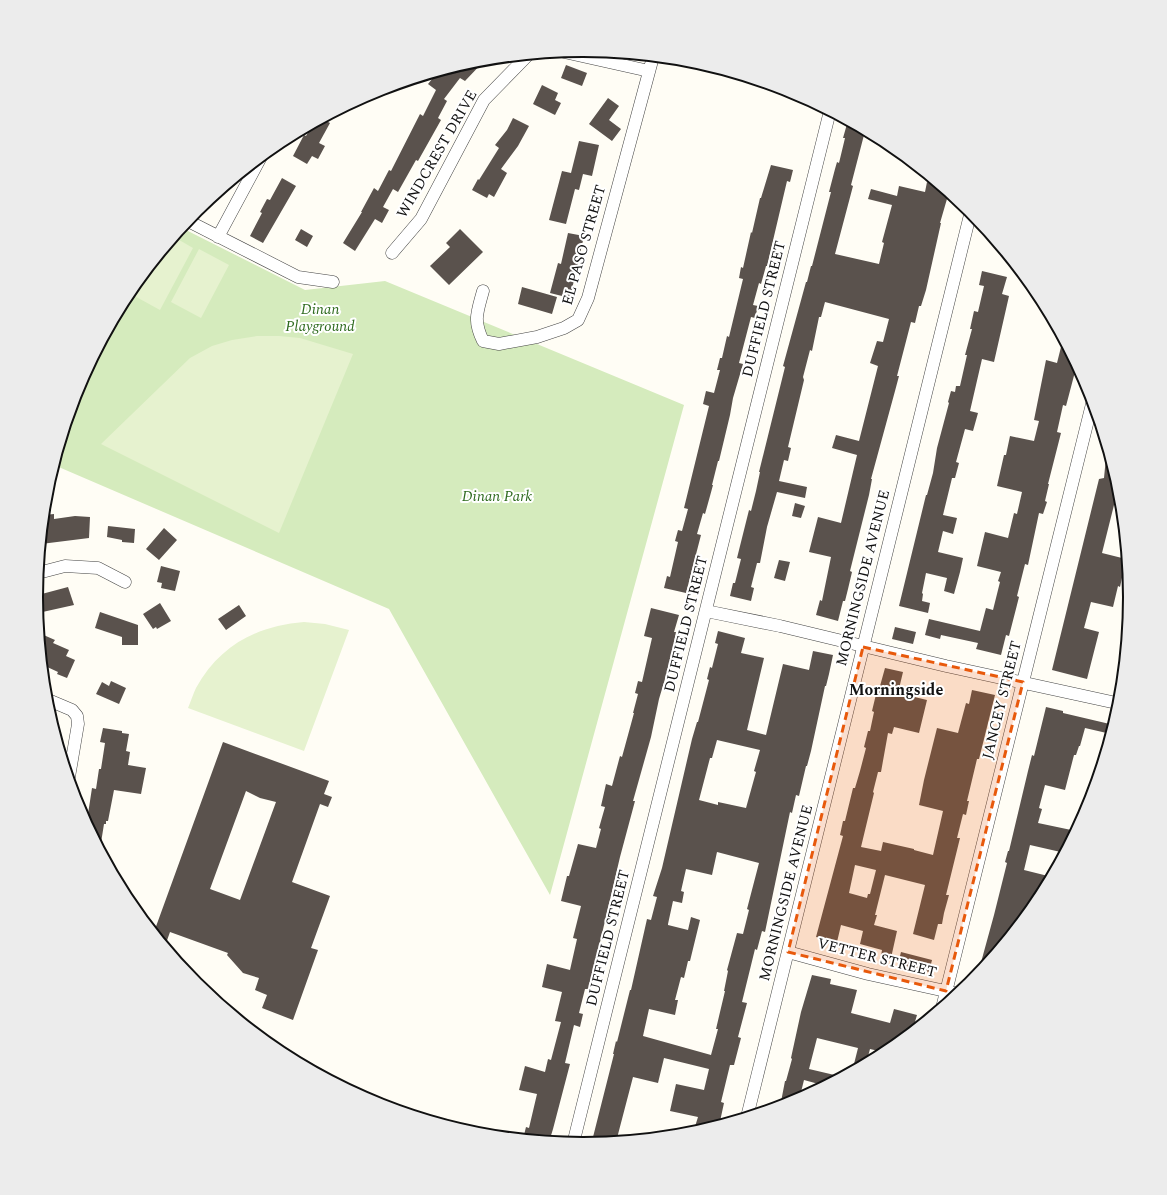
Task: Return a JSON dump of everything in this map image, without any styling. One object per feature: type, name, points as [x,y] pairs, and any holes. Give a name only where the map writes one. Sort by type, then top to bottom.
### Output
[{"type":"street","points":[[587,57],[649,71]]},
{"type":"street","name":"WINDCREST DRIVE","points":[[392,253],[421,219],[484,100],[523,61]]},
{"type":"street","name":"EL PASO STREET","points":[[483,291],[477,313],[477,327],[482,341],[499,344],[537,337],[564,328],[578,320],[588,298],[652,62]]},
{"type":"street","name":"DUFFIELD STREET","points":[[575,1138],[829,116]]},
{"type":"street","points":[[218,237],[255,168]]},
{"type":"street","name":"MORNINGSIDE AVENUE","points":[[748,1112],[969,218]]},
{"type":"street","points":[[193,224],[298,277],[333,282]]},
{"type":"street","name":"JANCEY STREET","points":[[944,1001],[1090,411]]},
{"type":"street","points":[[44,572],[65,566],[98,568],[125,582]]},
{"type":"street","points":[[706,611],[780,626],[863,647],[1114,703]]},
{"type":"street","points":[[53,702],[72,710],[77,716],[78,724],[71,767]]},
{"type":"street","name":"VETTER STREET","points":[[788,952],[868,974],[952,992]]},
{"type":"highlighted area","points":[[863,647],[1023,682],[946,991],[788,952]]},
{"type":"green space","name":"Dinan Park","points":[[187,230],[305,290],[385,281],[684,405],[550,895],[389,609],[59,467],[84,391],[115,327],[155,268]]},
{"type":"green space","points":[[178,240],[193,248],[160,310],[135,296]]},
{"type":"green space","points":[[199,249],[229,265],[201,318],[171,302]]},
{"type":"green space","points":[[257,336],[300,338],[353,354],[279,533],[101,444],[190,358],[212,346],[232,340]]},
{"type":"green space","points":[[304,622],[325,624],[349,630],[304,751],[188,708],[196,688],[206,673],[216,660],[228,649],[241,640],[256,633],[287,624]]},
{"type":"building","points":[[566,65],[587,73],[582,86],[561,78]]},
{"type":"building","points":[[478,67],[465,81],[460,78],[444,99],[447,101],[438,118],[441,120],[418,161],[416,160],[398,192],[393,189],[383,207],[389,210],[382,223],[375,219],[355,251],[343,243],[362,212],[374,188],[378,191],[389,170],[391,171],[420,114],[423,116],[436,90],[428,84],[432,79]]},
{"type":"building","points":[[542,85],[558,93],[555,100],[561,103],[555,115],[533,104]]},
{"type":"building","points":[[608,98],[619,106],[609,120],[621,129],[612,141],[589,124]]},
{"type":"building","points":[[513,118],[529,126],[518,146],[501,169],[507,173],[494,197],[489,194],[487,198],[472,190],[499,148],[495,145],[507,130]]},
{"type":"building","points":[[327,122],[330,123],[319,143],[325,146],[318,159],[312,156],[307,164],[293,156],[304,135],[306,136],[313,129]]},
{"type":"building","points":[[847,125],[864,135],[851,185],[853,186],[835,254],[879,264],[884,243],[882,242],[892,205],[868,199],[871,189],[897,196],[899,186],[925,192],[927,182],[947,198],[940,223],[926,290],[921,306],[919,306],[915,323],[911,322],[897,376],[899,376],[871,479],[869,495],[850,571],[852,572],[848,589],[838,621],[816,615],[820,600],[822,601],[831,557],[809,552],[818,517],[841,523],[857,455],[832,448],[836,435],[859,441],[878,366],[870,363],[877,341],[883,342],[889,319],[825,302],[821,317],[819,317],[812,351],[810,350],[803,377],[804,380],[788,447],[791,448],[788,461],[784,460],[779,481],[807,487],[805,498],[777,492],[767,527],[760,563],[757,563],[751,587],[754,588],[751,601],[730,596],[741,559],[737,558],[749,510],[751,511],[756,491],[759,472],[785,367],[783,366],[806,282],[812,266],[831,192],[829,192],[837,162],[839,163],[845,138],[843,138]]},
{"type":"building","points":[[579,141],[599,145],[592,176],[583,174],[579,190],[575,189],[566,224],[549,220],[562,171],[571,173]]},
{"type":"building","points":[[771,165],[793,170],[790,182],[787,181],[767,266],[761,284],[759,283],[753,305],[758,306],[755,318],[751,317],[739,363],[743,364],[733,398],[713,485],[705,514],[703,513],[697,534],[701,535],[686,593],[664,588],[667,576],[670,577],[678,542],[675,541],[678,530],[682,531],[688,509],[684,508],[709,406],[703,404],[706,391],[714,393],[720,370],[717,370],[720,358],[722,358],[727,336],[729,337],[743,279],[739,278],[741,267],[743,268],[760,198]]},
{"type":"building","points":[[282,178],[296,186],[263,243],[250,236],[262,213],[260,212],[267,199],[270,200]]},
{"type":"building","points":[[301,229],[313,236],[307,247],[295,240]]},
{"type":"building","points":[[460,229],[483,252],[449,285],[430,266],[450,247],[446,243]]},
{"type":"building","points":[[568,233],[584,236],[570,298],[550,293],[558,263],[561,264]]},
{"type":"building","points":[[982,271],[1007,277],[1002,294],[1009,296],[994,362],[982,359],[970,411],[978,413],[973,431],[965,429],[956,462],[959,463],[955,478],[952,478],[943,515],[957,518],[953,534],[943,531],[938,552],[963,558],[960,572],[954,594],[944,591],[947,578],[926,573],[922,601],[930,603],[928,613],[899,606],[926,495],[933,473],[937,448],[951,391],[955,392],[956,386],[960,386],[967,355],[965,355],[972,329],[970,329],[974,311],[978,312],[984,286],[979,285]]},
{"type":"building","points":[[522,287],[557,297],[552,314],[518,304]]},
{"type":"building","points":[[1061,345],[1075,373],[1066,406],[1063,405],[1057,432],[1061,433],[1048,484],[1045,501],[1047,502],[1043,514],[1039,513],[1028,565],[1025,564],[1017,596],[1019,597],[1009,636],[1006,635],[1001,655],[976,649],[978,643],[941,635],[940,639],[925,635],[929,619],[980,631],[986,608],[993,610],[1001,572],[977,566],[985,532],[1008,538],[1014,513],[1017,514],[1022,492],[997,486],[1004,455],[1006,455],[1010,436],[1034,441],[1039,421],[1034,420],[1046,360],[1057,363]]},
{"type":"building","points":[[1106,458],[1115,500],[1102,553],[1123,558],[1123,572],[1113,607],[1091,602],[1084,628],[1099,632],[1087,679],[1052,670],[1099,479],[1104,478]]},
{"type":"building","points":[[795,503],[805,506],[801,518],[792,516]]},
{"type":"building","points":[[50,514],[54,514],[54,519],[75,516],[90,517],[89,538],[46,543]]},
{"type":"building","points":[[108,526],[135,529],[134,543],[122,542],[122,540],[107,537]]},
{"type":"building","points":[[164,528],[177,540],[159,560],[146,549]]},
{"type":"building","points":[[779,560],[790,562],[785,581],[774,578]]},
{"type":"building","points":[[161,566],[180,571],[175,591],[161,588],[162,583],[157,582]]},
{"type":"building","points":[[68,587],[74,605],[43,612],[43,594]]},
{"type":"building","points":[[160,603],[171,621],[157,629],[156,627],[153,629],[143,614]]},
{"type":"building","points":[[239,605],[246,616],[226,630],[218,619]]},
{"type":"building","points":[[651,608],[679,615],[674,632],[676,632],[670,662],[633,801],[635,801],[620,857],[593,972],[588,989],[585,989],[579,1013],[583,1014],[580,1027],[574,1025],[565,1063],[570,1064],[553,1129],[551,1137],[524,1134],[526,1127],[529,1128],[537,1094],[519,1090],[525,1066],[545,1072],[548,1059],[551,1060],[561,1022],[555,1021],[562,992],[542,987],[547,964],[570,970],[577,939],[573,938],[581,906],[561,901],[567,876],[569,876],[578,844],[596,848],[601,829],[599,828],[605,807],[601,806],[606,784],[612,786],[620,756],[622,757],[638,694],[635,693],[638,681],[642,682],[652,638],[644,636]]},
{"type":"building","points":[[100,612],[138,625],[138,645],[122,645],[122,637],[95,628]]},
{"type":"building","points":[[895,627],[916,632],[913,644],[892,639]]},
{"type":"building","points":[[718,631],[745,638],[741,653],[764,658],[747,730],[766,735],[783,664],[809,670],[813,651],[833,655],[799,796],[796,795],[792,813],[790,812],[765,932],[762,931],[757,950],[755,949],[742,1002],[747,1003],[738,1037],[741,1038],[734,1065],[730,1065],[721,1102],[724,1103],[720,1121],[695,1127],[698,1117],[670,1111],[676,1084],[704,1090],[709,1069],[664,1058],[658,1083],[633,1077],[617,1137],[593,1138],[616,1041],[617,1042],[631,990],[647,919],[651,920],[657,897],[653,896],[662,868],[692,739],[709,680],[707,679],[710,667],[712,668],[718,644],[715,643]],"holes":[[[717,740],[760,750],[754,771],[756,772],[746,808],[718,802],[718,805],[699,800],[710,758],[712,758]],[[717,852],[759,863],[747,909],[749,910],[743,934],[737,933],[727,970],[725,991],[716,1029],[718,1029],[711,1055],[643,1036],[649,1009],[675,1015],[678,1000],[675,1000],[681,977],[684,978],[688,961],[690,961],[700,920],[691,917],[688,930],[668,925],[673,901],[682,903],[684,892],[681,891],[686,869],[712,875]]]},
{"type":"building","points":[[44,635],[55,640],[53,643],[69,650],[66,656],[75,660],[67,678],[57,674],[58,672],[48,667]]},
{"type":"building","points":[[885,668],[903,672],[898,693],[927,700],[919,733],[894,727],[892,734],[888,733],[881,772],[878,772],[861,847],[881,851],[883,842],[933,855],[943,811],[919,805],[937,728],[958,733],[966,703],[969,704],[972,690],[995,695],[979,759],[977,759],[967,801],[969,801],[966,815],[963,814],[957,838],[960,838],[946,895],[949,895],[942,924],[938,924],[934,940],[913,934],[925,885],[885,875],[874,925],[897,931],[891,958],[881,956],[882,950],[860,944],[863,931],[841,925],[837,942],[816,937],[843,836],[840,835],[843,821],[845,821],[853,788],[855,788],[860,771],[866,748],[864,747],[868,731],[870,731],[874,712],[872,711],[878,686],[880,686]],"holes":[[[855,865],[876,870],[870,894],[868,894],[867,898],[849,893]]]},
{"type":"building","points":[[111,681],[126,688],[119,704],[96,694],[102,682],[109,686]]},
{"type":"building","points":[[1046,707],[1063,711],[1063,713],[1109,724],[1107,733],[1085,728],[1080,746],[1076,755],[1074,755],[1065,790],[1045,785],[1039,808],[1042,809],[1038,823],[1071,830],[1060,852],[1030,845],[1024,870],[1047,876],[1012,927],[980,964],[1007,863],[1005,862],[1032,755],[1034,756]]},
{"type":"building","points":[[103,728],[122,731],[122,733],[129,734],[126,751],[130,752],[128,765],[146,768],[141,794],[114,790],[108,821],[104,824],[101,841],[88,813],[92,788],[96,789],[99,769],[101,769],[105,743],[100,742]]},
{"type":"building","points":[[223,742],[329,781],[324,794],[332,797],[328,807],[320,804],[292,882],[330,896],[311,948],[318,950],[293,1020],[262,1008],[267,995],[255,990],[259,978],[243,973],[227,955],[228,953],[170,932],[167,941],[156,928]],"holes":[[[246,791],[260,798],[276,802],[240,900],[210,889]]]},
{"type":"building","points":[[901,952],[932,960],[929,972],[898,964]]},
{"type":"building","points":[[812,975],[831,979],[830,984],[857,990],[851,1013],[890,1023],[894,1009],[917,1015],[913,1026],[878,1051],[870,1049],[868,1057],[853,1066],[858,1048],[817,1038],[809,1069],[836,1075],[819,1084],[804,1080],[801,1092],[781,1100],[785,1081],[792,1059],[801,1012]]},
{"type":"district","name":"Morningside","points":[[896,690]]},
{"type":"park label","name":"Dinan Playground","points":[[320,318]]}]
